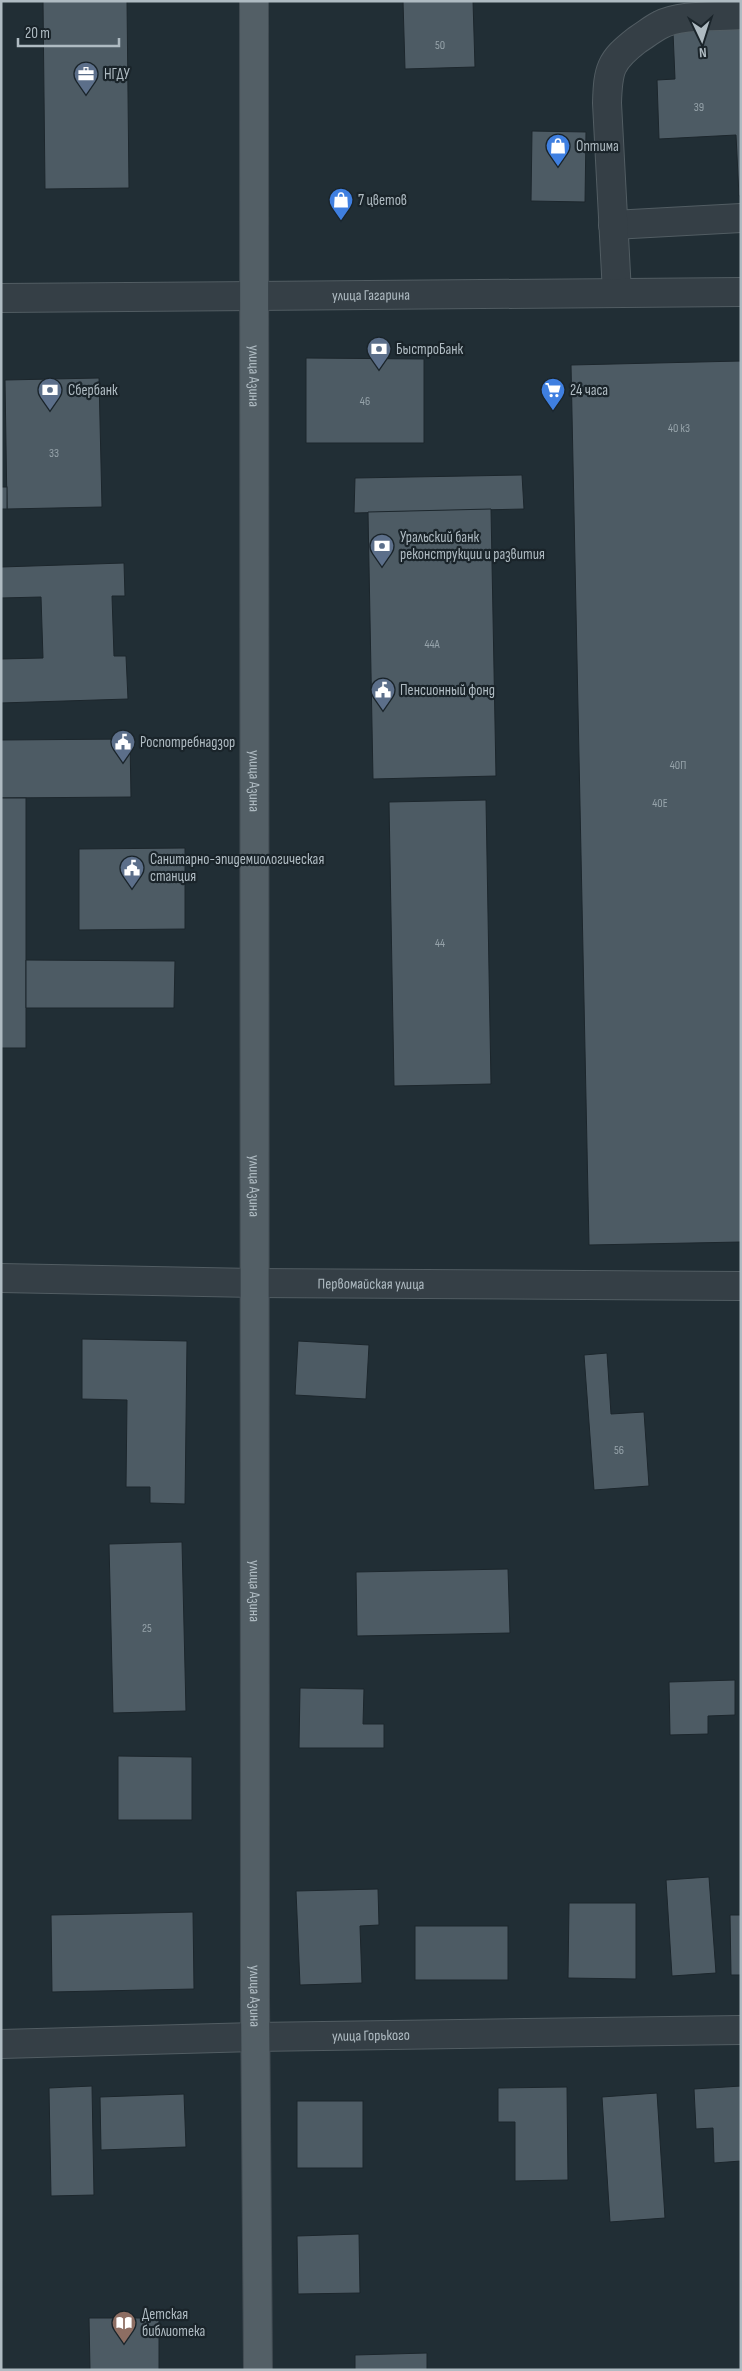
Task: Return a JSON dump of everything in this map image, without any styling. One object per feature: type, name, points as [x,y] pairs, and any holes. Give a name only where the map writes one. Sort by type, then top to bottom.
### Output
[{"type":"main road","name":"улица Азина","points":[[254,1],[255,2037],[258,2370]]},
{"type":"street","points":[[617,294],[607,103],[608,80],[616,60],[620,54],[651,30],[670,21],[741,15]]},
{"type":"street","points":[[613,225],[741,218]]},
{"type":"street","name":"улица Гагарина","points":[[1,298],[741,292]]},
{"type":"street","name":"Первомайская улица","points":[[1,1278],[254,1283],[741,1286]]},
{"type":"street","name":"улица Горького","points":[[1,2044],[255,2037],[741,2030]]},
{"type":"building","name":"НГДУ","points":[[43,1],[127,1],[129,188],[45,189]]},
{"type":"building","points":[[403,1],[473,1],[475,67],[405,69]]},
{"type":"building","points":[[741,28],[741,196],[739,196],[736,135],[659,139],[657,80],[675,79],[673,32]]},
{"type":"building","name":"Оптима","points":[[532,131],[586,132],[585,202],[531,201]]},
{"type":"building","points":[[306,358],[424,359],[424,443],[306,443]]},
{"type":"building","points":[[741,361],[741,1242],[589,1245],[571,365]]},
{"type":"building","points":[[99,378],[102,507],[7,509],[5,380]]},
{"type":"building","points":[[522,475],[524,509],[354,513],[355,478]]},
{"type":"building","points":[[1,487],[7,487],[7,509],[1,509]]},
{"type":"building","points":[[491,509],[496,776],[373,779],[368,512]]},
{"type":"building","points":[[124,563],[125,596],[112,596],[114,656],[126,656],[128,699],[1,703],[1,659],[43,658],[41,597],[1,598],[1,567]]},
{"type":"building","points":[[130,739],[131,797],[1,798],[1,740]]},
{"type":"building","points":[[1,798],[26,798],[26,1048],[1,1048]]},
{"type":"building","points":[[486,800],[491,1084],[394,1086],[389,802]]},
{"type":"building","name":"Санитарно-эпидемиологическая станция","points":[[185,848],[185,929],[79,930],[79,849]]},
{"type":"building","points":[[26,960],[175,961],[174,1008],[26,1008]]},
{"type":"building","points":[[82,1339],[187,1341],[185,1504],[150,1503],[150,1487],[126,1487],[127,1400],[82,1399]]},
{"type":"building","points":[[298,1341],[369,1345],[366,1399],[295,1395]]},
{"type":"building","points":[[607,1353],[611,1414],[644,1412],[649,1486],[594,1490],[584,1355]]},
{"type":"building","points":[[182,1542],[186,1711],[113,1713],[109,1544]]},
{"type":"building","points":[[508,1569],[510,1633],[357,1636],[356,1572]]},
{"type":"building","points":[[735,1680],[735,1715],[708,1716],[708,1734],[670,1735],[669,1682]]},
{"type":"building","points":[[300,1688],[364,1689],[363,1724],[384,1724],[384,1748],[299,1748]]},
{"type":"building","points":[[118,1756],[192,1757],[192,1820],[118,1820]]},
{"type":"building","points":[[709,1877],[716,1973],[672,1976],[666,1880]]},
{"type":"building","points":[[378,1889],[379,1925],[360,1926],[362,1983],[300,1985],[296,1891]]},
{"type":"building","points":[[569,1903],[636,1903],[636,1979],[568,1978]]},
{"type":"building","points":[[193,1912],[194,1989],[52,1992],[51,1915]]},
{"type":"building","points":[[730,1915],[741,1915],[741,1975],[731,1975]]},
{"type":"building","points":[[415,1926],[508,1926],[508,1980],[415,1980]]},
{"type":"building","points":[[92,2086],[94,2195],[51,2196],[49,2088]]},
{"type":"building","points":[[741,2086],[741,2161],[714,2163],[713,2128],[696,2129],[694,2089]]},
{"type":"building","points":[[567,2087],[568,2180],[515,2181],[515,2122],[498,2122],[498,2088]]},
{"type":"building","points":[[657,2093],[665,2218],[610,2222],[602,2097]]},
{"type":"building","points":[[184,2094],[186,2147],[101,2150],[100,2097]]},
{"type":"building","points":[[297,2101],[363,2101],[363,2168],[297,2168]]},
{"type":"building","points":[[359,2234],[360,2293],[298,2294],[297,2236]]},
{"type":"building","name":"Детская библиотека","points":[[89,2318],[159,2318],[159,2370],[90,2370]]},
{"type":"building","points":[[427,2353],[427,2370],[355,2370],[355,2355]]},
{"type":"place","name":"НГДУ","points":[[86,95]]},
{"type":"place","name":"Оптима","points":[[558,167]]},
{"type":"place","name":"7 цветов","points":[[341,221]]},
{"type":"place","name":"БыстроБанк","points":[[379,370]]},
{"type":"place","name":"Сбербанк","points":[[50,411]]},
{"type":"place","name":"24 часа","points":[[553,411]]},
{"type":"place","name":"Уральский банк реконструкции и развития","points":[[382,567]]},
{"type":"place","name":"Пенсионный фонд","points":[[383,711]]},
{"type":"place","name":"Роспотребнадзор","points":[[123,763]]},
{"type":"place","name":"Санитарно-эпидемиологическая станция","points":[[132,889]]},
{"type":"place","name":"Детская библиотека","points":[[124,2344]]}]
